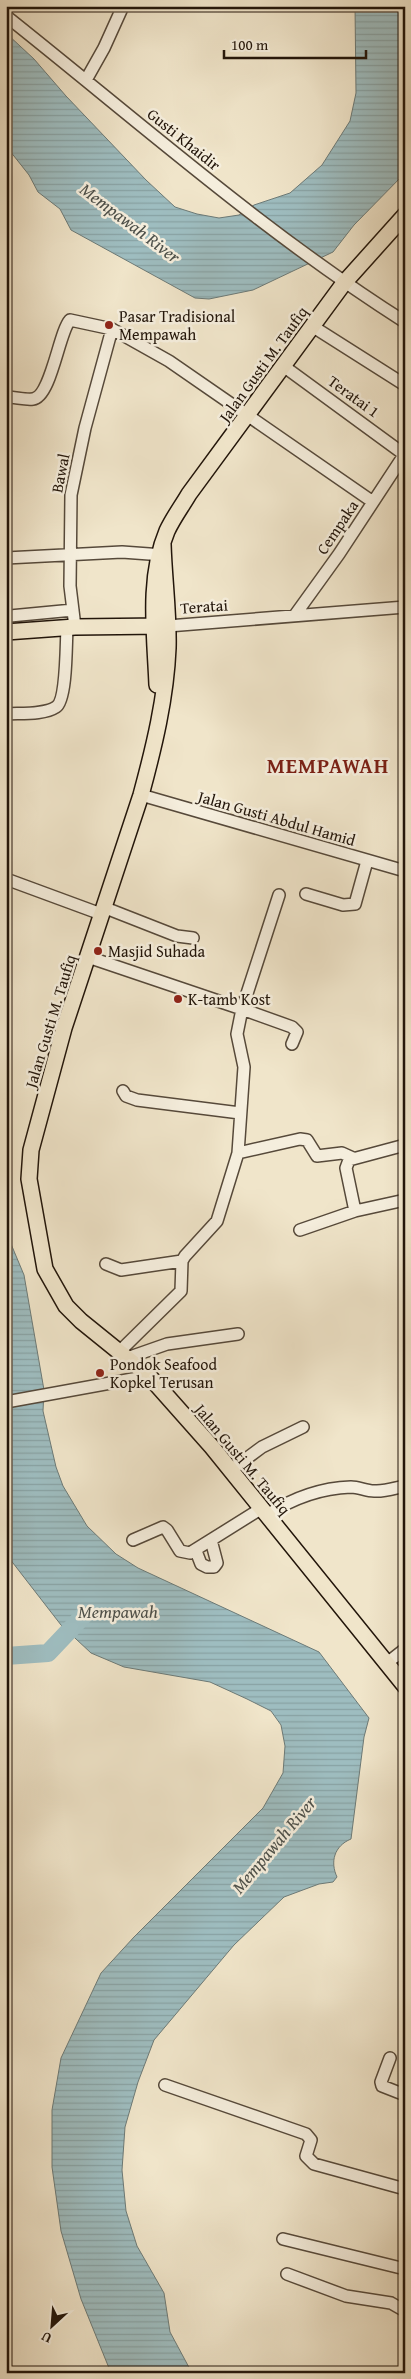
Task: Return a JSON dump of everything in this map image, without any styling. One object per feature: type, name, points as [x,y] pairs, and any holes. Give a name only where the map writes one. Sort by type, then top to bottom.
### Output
[{"type":"main road","name":"Jalan Gusti M. Taufiq","points":[[405,215],[344,283],[189,494],[172,522],[162,551],[160,716],[141,795],[64,1028],[35,1132],[29,1164],[29,1179],[45,1269],[66,1306],[81,1321],[149,1376],[231,1470],[405,1686]]},
{"type":"main road","name":"Teratai","points":[[6,632],[161,626]]},
{"type":"street","points":[[86,80],[104,48],[123,6]]},
{"type":"street","name":"Gusti Khaidir","points":[[6,16],[232,198],[318,264],[405,322]]},
{"type":"street","points":[[6,397],[34,399],[39,396],[50,374],[65,328],[70,320],[112,329],[168,361],[373,502]]},
{"type":"street","points":[[312,326],[405,385]]},
{"type":"street","name":"Bawal","points":[[6,714],[47,711],[59,705],[62,700],[73,610],[70,554],[71,494],[85,428],[112,329]]},
{"type":"street","name":"Teratai 1","points":[[282,365],[405,455]]},
{"type":"street","name":"Cempaka","points":[[295,615],[405,455]]},
{"type":"street","points":[[6,558],[162,551]]},
{"type":"street","name":"Teratai","points":[[161,626],[216,624],[295,615],[405,607]]},
{"type":"street","points":[[10,616],[73,610]]},
{"type":"street","name":"Jalan Gusti Abdul Hamid","points":[[141,795],[405,871]]},
{"type":"street","points":[[306,894],[352,906],[357,900],[367,861]]},
{"type":"street","points":[[6,879],[178,936],[193,938]]},
{"type":"street","points":[[123,1355],[181,1291],[182,1261],[217,1221],[238,1153],[244,1067],[237,1034],[242,1009],[279,895]]},
{"type":"street","points":[[88,957],[292,1027],[296,1032],[292,1044]]},
{"type":"street","points":[[123,1092],[126,1096],[137,1100],[240,1113]]},
{"type":"street","points":[[238,1153],[300,1139],[307,1140],[317,1156],[342,1153],[353,1158]]},
{"type":"street","points":[[355,1212],[346,1168],[347,1163],[353,1158],[405,1145]]},
{"type":"street","points":[[300,1230],[355,1212],[405,1200]]},
{"type":"street","points":[[106,1264],[121,1270],[182,1261]]},
{"type":"street","points":[[123,1355],[167,1344],[238,1334]]},
{"type":"street","points":[[6,1402],[149,1376]]},
{"type":"street","points":[[231,1470],[262,1447],[303,1427]]},
{"type":"street","points":[[133,1540],[163,1527],[167,1530],[180,1551],[190,1554],[211,1540],[290,1501],[329,1490],[353,1487],[380,1491],[405,1486]]},
{"type":"street","points":[[196,1551],[201,1564],[214,1567],[217,1563],[211,1540]]},
{"type":"street","points":[[386,1663],[405,1649]]},
{"type":"street","points":[[390,2058],[381,2082],[382,2086],[405,2095]]},
{"type":"street","points":[[164,2085],[306,2134],[311,2140],[306,2156],[314,2164],[405,2189]]},
{"type":"street","points":[[283,2239],[405,2269]]},
{"type":"street","points":[[287,2274],[346,2296],[391,2304],[405,2312]]},
{"type":"water","name":"Mempawah River","points":[[355,6],[405,6],[405,173],[354,225],[333,252],[253,290],[209,299],[195,298],[71,230],[60,209],[38,192],[29,175],[6,146],[6,33],[34,59],[66,96],[146,180],[175,207],[219,218],[239,215],[254,205],[290,193],[322,165],[350,121],[356,93]]},
{"type":"water","name":"Mempawah","points":[[6,1232],[24,1275],[44,1390],[43,1411],[56,1467],[63,1486],[87,1526],[116,1554],[138,1568],[319,1652],[369,1718],[364,1737],[351,1839],[337,1850],[335,1855],[334,1866],[337,1877],[333,1882],[319,1884],[284,1897],[234,1945],[154,2040],[138,2082],[125,2127],[122,2170],[126,2211],[137,2246],[164,2293],[170,2332],[192,2373],[111,2373],[81,2299],[61,2231],[52,2167],[52,2110],[61,2058],[101,1973],[134,1937],[263,1808],[283,1773],[285,1746],[281,1725],[271,1711],[247,1699],[210,1682],[124,1667],[91,1653],[61,1625],[6,1554]]},
{"type":"waterway","points":[[6,1656],[48,1653],[84,1615]]},
{"type":"place","name":"Pasar Tradisional Mempawah","points":[[109,325]]},
{"type":"place","name":"Masjid Suhada","points":[[98,951]]},
{"type":"place","name":"K-tamb Kost","points":[[178,999]]},
{"type":"place","name":"Pondok Seafood Kopkel Terusan","points":[[100,1373]]},
{"type":"district","name":"MEMPAWAH","points":[[328,766]]}]
